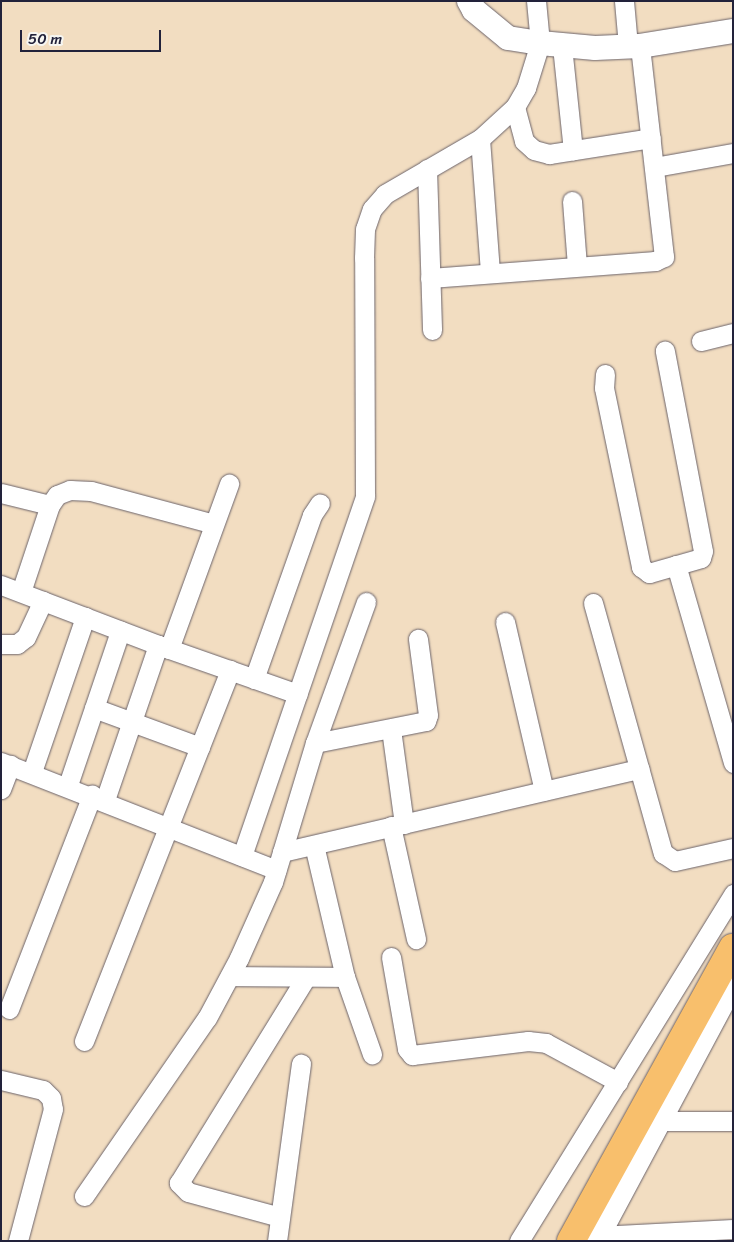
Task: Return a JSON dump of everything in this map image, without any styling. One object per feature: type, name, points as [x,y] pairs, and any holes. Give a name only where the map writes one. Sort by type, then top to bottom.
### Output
[{"type":"main road","points":[[571,1241],[733,948]]},
{"type":"street","points":[[469,1],[474,10],[508,38],[551,44],[634,46],[733,31]]},
{"type":"street","points":[[536,1],[551,44],[573,150]]},
{"type":"street","points":[[430,278],[656,261],[664,257],[651,138],[624,1]]},
{"type":"street","points":[[242,856],[365,496],[365,229],[372,209],[385,194],[480,139],[515,107],[551,44]]},
{"type":"street","points":[[515,107],[524,141],[534,150],[549,154],[651,138]]},
{"type":"street","points":[[480,139],[490,272]]},
{"type":"street","points":[[654,167],[733,153]]},
{"type":"street","points":[[427,169],[432,330]]},
{"type":"street","points":[[572,201],[577,266]]},
{"type":"street","points":[[701,342],[733,333]]},
{"type":"street","points":[[605,374],[604,388],[641,567],[649,572],[701,558],[704,555],[665,351]]},
{"type":"street","points":[[9,1009],[98,797],[132,722],[229,484]]},
{"type":"street","points":[[21,592],[50,505],[58,495],[70,490],[91,491],[214,524]]},
{"type":"street","points":[[1,493],[50,505]]},
{"type":"street","points":[[254,679],[312,515],[320,503]]},
{"type":"street","points":[[676,565],[733,762]]},
{"type":"street","points":[[1,585],[163,647],[298,694]]},
{"type":"street","points":[[1,644],[17,644],[26,637],[43,601]]},
{"type":"street","points":[[84,1196],[207,1018],[230,976],[279,861],[315,744],[366,602]]},
{"type":"street","points":[[593,603],[663,853],[667,858],[675,861],[733,848]]},
{"type":"street","points":[[32,772],[85,617]]},
{"type":"street","points":[[505,622],[544,791]]},
{"type":"street","points":[[68,785],[120,631]]},
{"type":"street","points":[[315,744],[419,724],[426,721],[428,715],[418,639]]},
{"type":"street","points":[[84,1041],[230,670]]},
{"type":"street","points":[[94,708],[200,747]]},
{"type":"street","points":[[391,729],[397,825],[416,940]]},
{"type":"street","points":[[1,789],[6,763],[68,785],[242,856],[279,861],[314,844],[639,769]]},
{"type":"street","points":[[314,844],[345,977],[372,1054]]},
{"type":"street","points":[[519,1241],[733,894]]},
{"type":"street","points":[[391,957],[407,1049],[412,1055],[528,1041],[546,1043],[618,1082]]},
{"type":"street","points":[[230,976],[345,977]]},
{"type":"street","points":[[280,1217],[188,1192],[179,1183],[181,1175],[306,976]]},
{"type":"street","points":[[596,1238],[733,982]]},
{"type":"street","points":[[277,1241],[301,1064]]},
{"type":"street","points":[[2,1083],[43,1090],[51,1098],[53,1109],[18,1241]]},
{"type":"street","points":[[659,1121],[733,1121]]},
{"type":"street","points":[[596,1238],[733,1229]]}]
